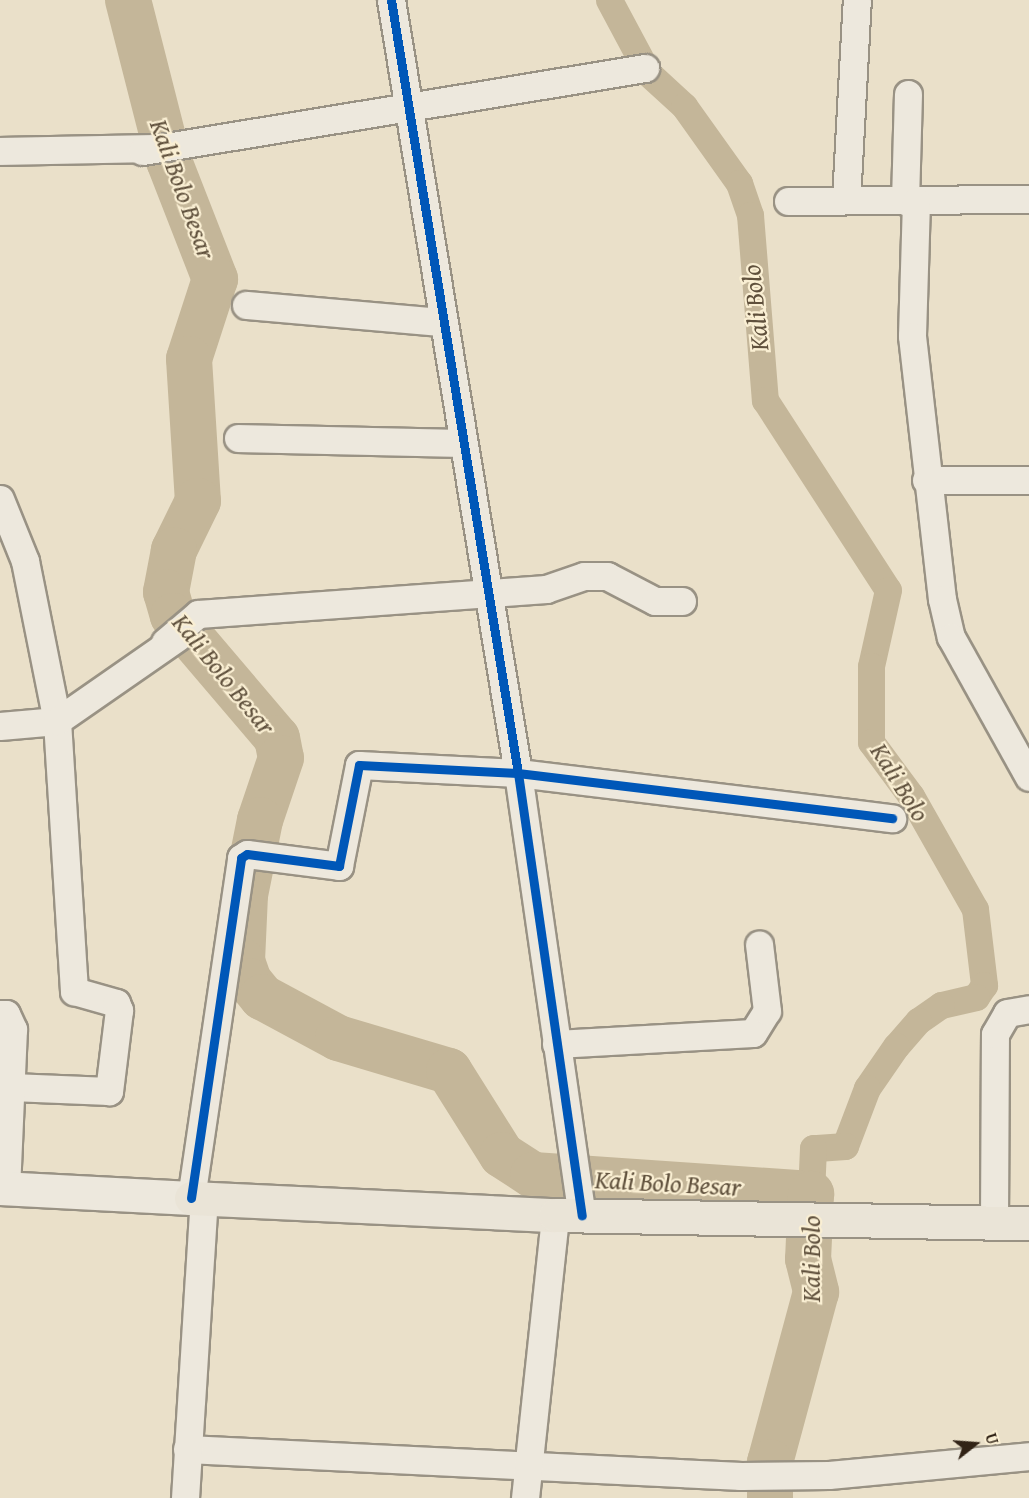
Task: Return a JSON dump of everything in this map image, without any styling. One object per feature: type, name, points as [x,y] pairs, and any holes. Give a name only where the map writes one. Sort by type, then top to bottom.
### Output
[{"type":"main road","points":[[3,1188],[198,1199],[572,1206],[759,1217],[1029,1223]]},
{"type":"street","points":[[391,0],[460,443],[518,773],[574,1158],[572,1206],[525,1498]]},
{"type":"street","points":[[846,200],[857,0]]},
{"type":"street","points":[[0,151],[159,148],[645,68]]},
{"type":"street","points":[[908,94],[912,336],[926,480],[951,637],[1029,777]]},
{"type":"street","points":[[788,201],[1029,199]]},
{"type":"street","points":[[246,305],[441,322]]},
{"type":"street","points":[[238,438],[460,443]]},
{"type":"street","points":[[926,480],[1029,480]]},
{"type":"street","points":[[0,499],[25,561],[57,721],[75,991],[118,1005],[111,1079],[105,1093],[11,1087]]},
{"type":"street","points":[[0,726],[57,721],[171,639],[198,614],[546,589],[597,575],[655,602],[682,601]]},
{"type":"street","points":[[185,1498],[198,1199],[241,858],[254,856],[286,862],[339,866],[359,765],[518,773],[892,818]]},
{"type":"street","points":[[556,1044],[753,1033],[767,1011],[759,944]]},
{"type":"street","points":[[994,1221],[995,1034],[1007,1013],[1029,1009]]},
{"type":"street","points":[[0,1014],[6,1014],[14,1029],[3,1188]]},
{"type":"street","points":[[187,1449],[741,1476],[829,1475],[1029,1456]]},
{"type":"waterway","name":"Kali Bolo Besar","points":[[128,0],[169,161],[215,279],[189,359],[198,501],[174,550],[166,592],[173,616],[277,738],[281,758],[260,820],[245,895],[242,961],[249,981],[262,997],[338,1038],[449,1071],[502,1155],[533,1175],[811,1194],[808,1259],[816,1292],[770,1462],[770,1498]]},
{"type":"waterway","name":"Kali Bolo","points":[[609,0],[648,73],[684,106],[739,183],[750,215],[765,400],[888,590],[871,666],[871,742],[911,796],[975,909],[984,985],[976,997],[941,1005],[918,1021],[896,1046],[867,1088],[845,1146],[813,1148],[811,1194]]},
{"type":"cycle path","points":[[391,0],[518,773],[582,1215]]},
{"type":"cycle path","points":[[191,1198],[241,858],[247,854],[339,866],[359,765],[518,773],[892,818]]}]
